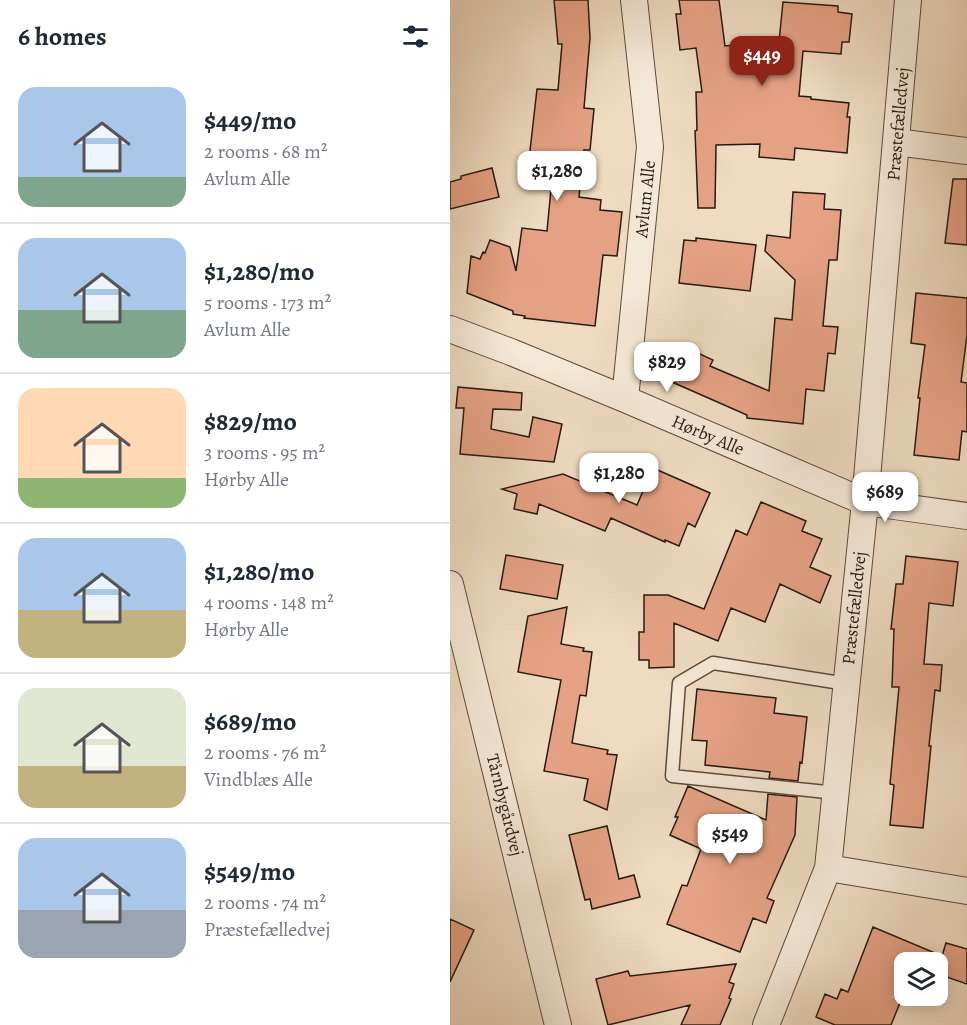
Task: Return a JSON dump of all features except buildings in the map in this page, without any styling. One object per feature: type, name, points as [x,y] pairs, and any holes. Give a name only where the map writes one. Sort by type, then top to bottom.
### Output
[{"type":"street","name":"Avlum Alle","points":[[625,399],[650,147],[634,0]]},
{"type":"street","name":"Præstefælledvej","points":[[766,1025],[828,868],[865,502],[908,0]]},
{"type":"street","points":[[896,142],[967,151]]},
{"type":"street","name":"Hørby Alle","points":[[450,329],[625,399],[865,502],[967,516]]},
{"type":"street","name":"Tårnbygårdvej","points":[[450,584],[558,1025]]},
{"type":"street","points":[[828,868],[967,891]]},
{"type":"lane","points":[[836,793],[672,776],[679,683],[713,663],[847,684]]}]
